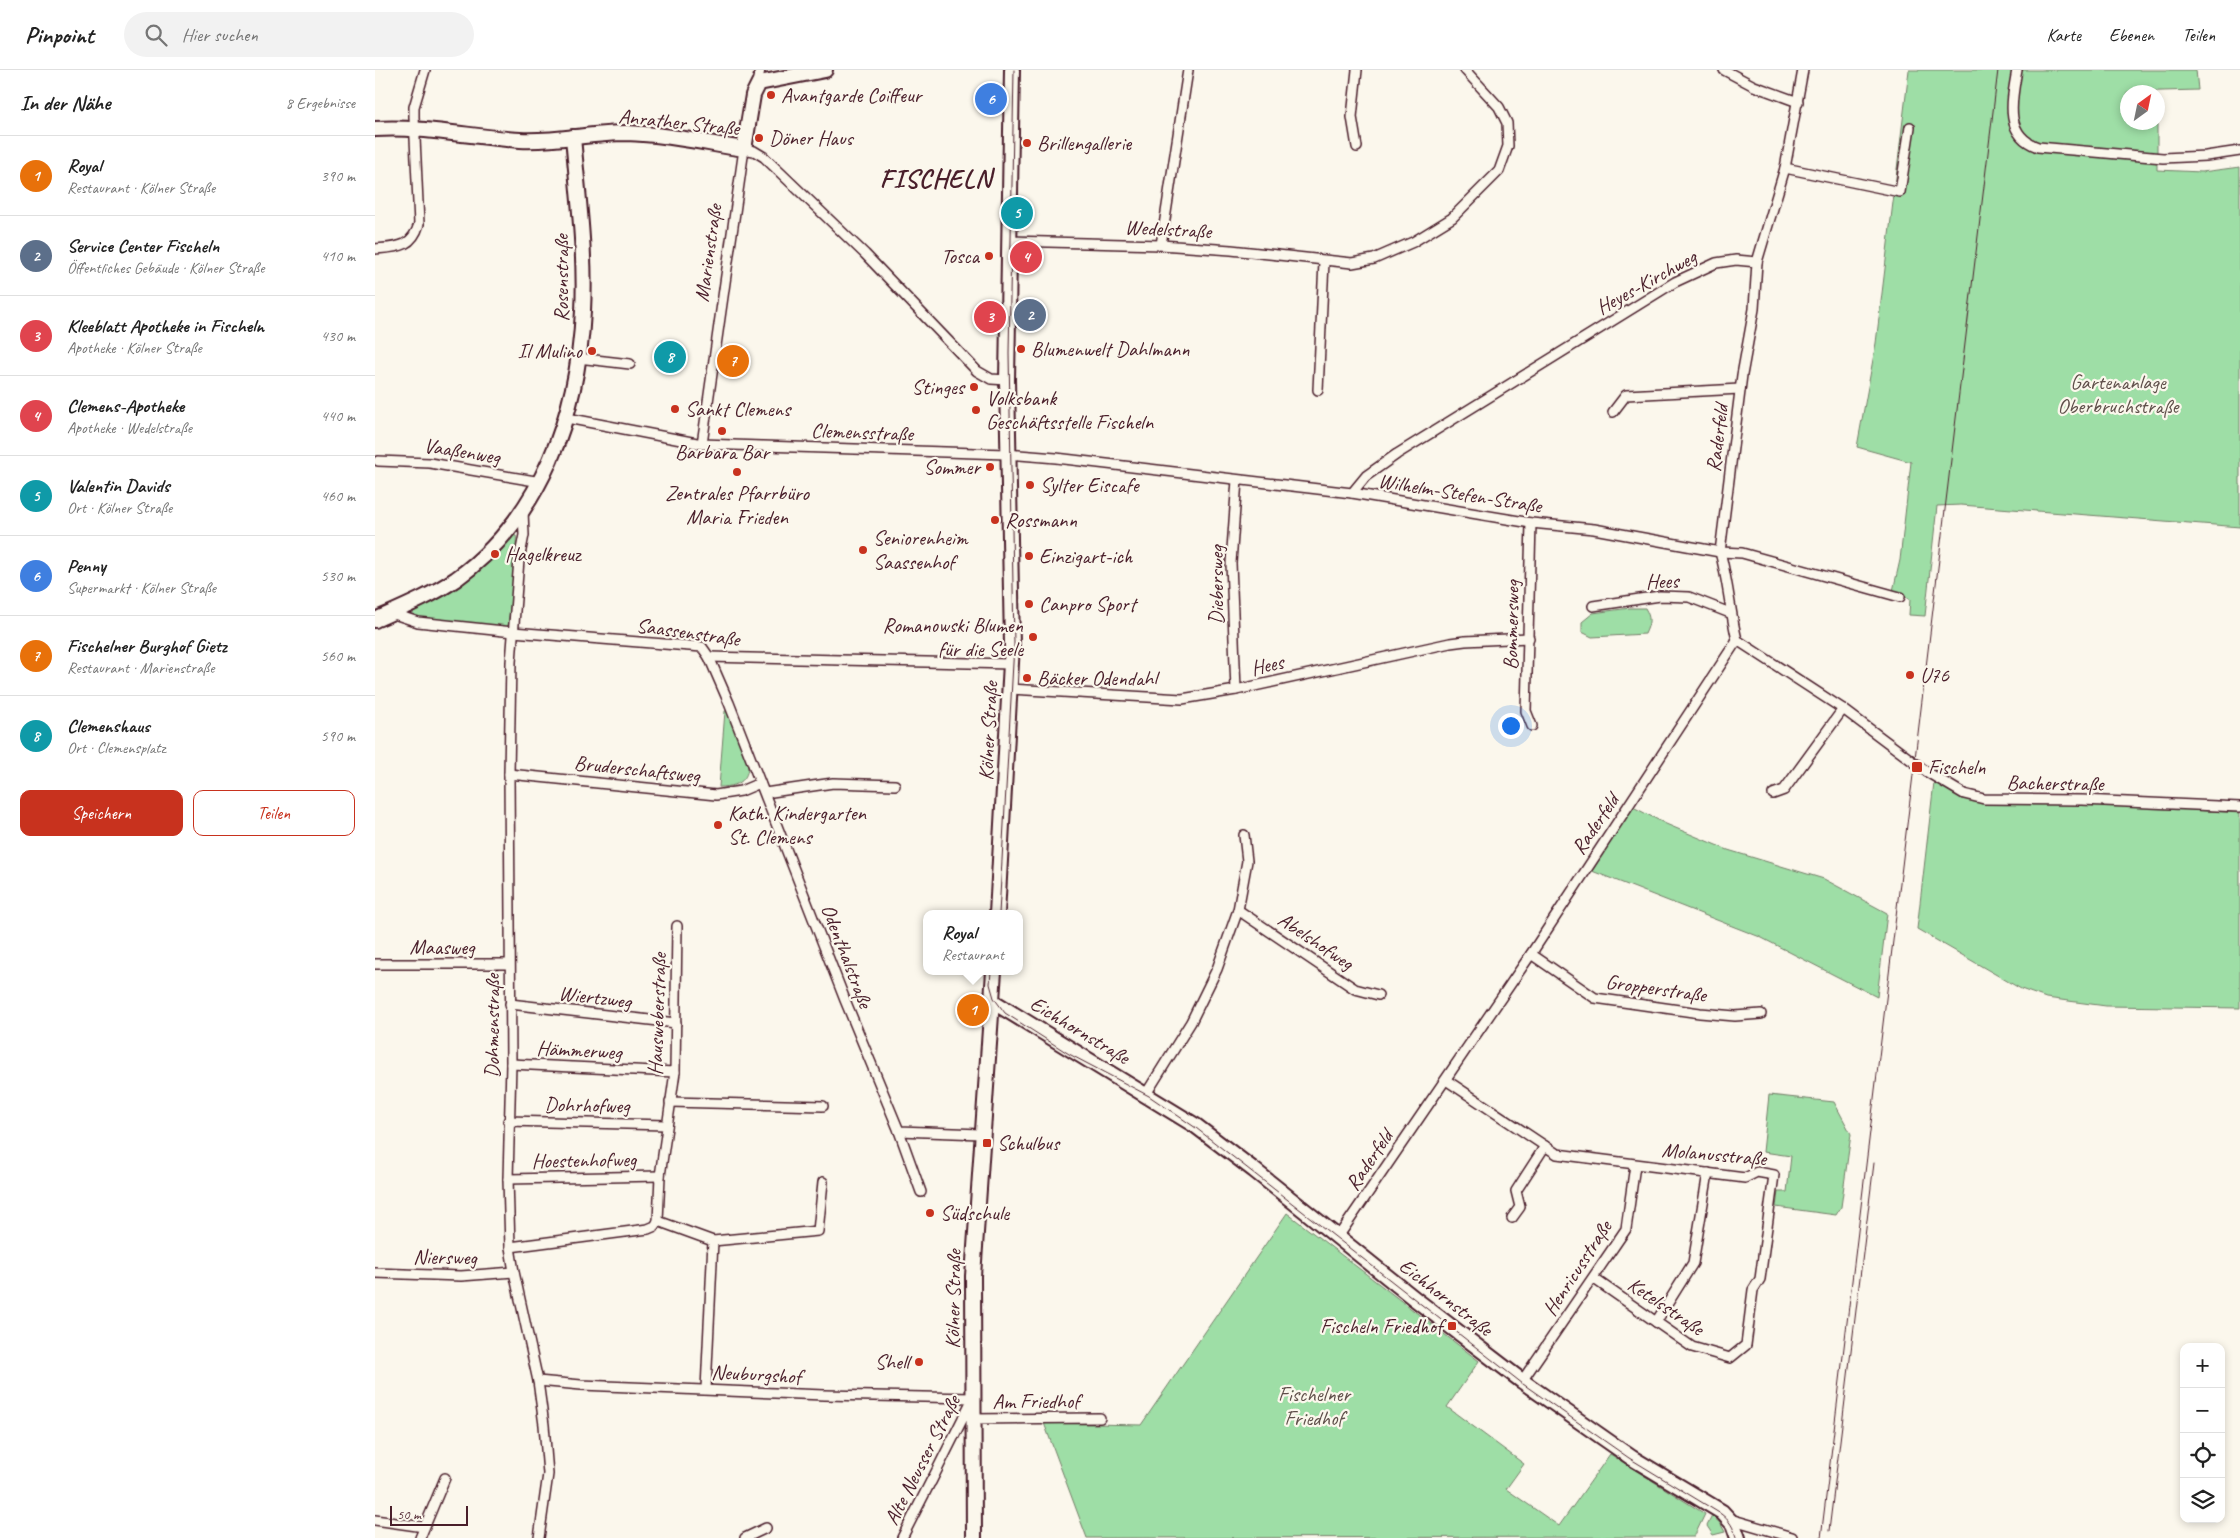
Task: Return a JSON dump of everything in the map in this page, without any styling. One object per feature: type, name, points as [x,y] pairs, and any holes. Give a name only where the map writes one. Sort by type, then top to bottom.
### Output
[{"type":"main road","points":[[756,87],[759,83],[825,70]]},
{"type":"main road","name":"Kölner Straße","points":[[997,910],[1011,664],[1012,591],[1007,380],[1012,70]]},
{"type":"main road","name":"Marienstraße","points":[[744,149],[756,87]]},
{"type":"main road","name":"Anrather Straße","points":[[375,129],[414,129],[519,140],[598,134],[650,134],[744,149]]},
{"type":"main road","name":"Rosenstraße","points":[[375,620],[441,588],[457,578],[514,523],[541,482],[559,442],[567,418],[578,358],[583,311],[583,263],[573,137]]},
{"type":"main road","name":"Kölner Straße","points":[[974,1538],[973,1276],[981,1134],[994,975]]},
{"type":"main road","name":"Eichhornstraße","points":[[992,1001],[1146,1094],[1214,1139],[1522,1380],[1632,1458],[1729,1518]]},
{"type":"main road","points":[[990,1032],[1001,1020],[1011,1017],[1021,1018]]},
{"type":"main road","points":[[1729,1518],[1738,1534],[1738,1538]]},
{"type":"street","points":[[375,249],[400,247],[416,235],[419,224],[414,107],[425,70]]},
{"type":"street","name":"Marienstraße","points":[[756,87],[760,70]]},
{"type":"street","points":[[1161,245],[1188,70]]},
{"type":"street","points":[[1357,70],[1352,118],[1357,147]]},
{"type":"street","name":"Wedelstraße","points":[[1009,241],[1161,245],[1231,250],[1324,262],[1353,263],[1374,259],[1413,242],[1453,218],[1499,171],[1508,146],[1507,123],[1499,107],[1465,70]]},
{"type":"street","points":[[1724,70],[1754,86],[1798,102]]},
{"type":"street","points":[[1757,262],[1785,168],[1803,70]]},
{"type":"street","points":[[2017,70],[2013,110],[2014,125],[2019,136],[2026,143],[2038,146],[2163,158],[2206,156],[2240,151]]},
{"type":"street","points":[[1785,168],[1900,192],[1910,127]]},
{"type":"street","name":"Marienstraße","points":[[702,444],[744,149]]},
{"type":"street","name":"Anrather Straße","points":[[744,149],[754,151],[765,157],[865,254],[977,371],[991,379],[1007,380]]},
{"type":"street","name":"Heyes-Kirchweg","points":[[1352,493],[1366,476],[1397,454],[1668,286],[1708,266],[1736,260],[1757,262]]},
{"type":"street","points":[[1317,390],[1324,262]]},
{"type":"street","name":"Raderfeld","points":[[1338,1237],[1531,954],[1737,640],[1731,613],[1726,573],[1720,552],[1740,389],[1754,309],[1757,262]]},
{"type":"street","points":[[578,358],[630,364]]},
{"type":"street","name":"Raderfeld","points":[[1613,412],[1626,395],[1740,389]]},
{"type":"street","name":"Clemensstraße","points":[[567,418],[702,444],[1009,454]]},
{"type":"street","name":"Wilhelm-Stefen-Straße","points":[[1009,454],[1352,493],[1531,523],[1594,529],[1720,552],[1742,553],[1900,597]]},
{"type":"street","name":"Vaaßenweg","points":[[378,461],[430,463],[541,482]]},
{"type":"street","name":"Diebersweg","points":[[1236,690],[1231,563],[1237,480]]},
{"type":"street","name":"Dohmenstraße","points":[[523,511],[524,534],[519,560],[513,632],[509,774],[511,1064],[508,1121],[510,1248],[538,1381],[548,1474],[539,1538]]},
{"type":"street","name":"Bommersweg","points":[[1531,523],[1526,711],[1532,726]]},
{"type":"street","name":"Hees","points":[[1593,606],[1660,596],[1689,597],[1731,613]]},
{"type":"street","name":"Saassenstraße","points":[[391,613],[418,622],[513,632],[702,647],[709,657],[1011,664]]},
{"type":"street","name":"Hees","points":[[1010,688],[1182,699],[1236,690],[1441,645],[1465,641],[1529,638]]},
{"type":"street","points":[[1737,640],[1843,709],[1784,790],[1773,794]]},
{"type":"street","name":"Odenthalstraße","points":[[709,657],[899,1131],[921,1192]]},
{"type":"street","name":"Bacherstraße","points":[[1843,709],[1954,790],[1984,799],[2081,800],[2240,807]]},
{"type":"street","name":"Bruderschaftsweg","points":[[509,774],[715,795],[741,791],[760,783]]},
{"type":"street","points":[[765,793],[833,783],[895,784]]},
{"type":"street","points":[[1146,1094],[1179,1042],[1207,992],[1238,910],[1247,861],[1244,835]]},
{"type":"street","name":"Abelshofweg","points":[[1238,910],[1355,989],[1378,995]]},
{"type":"street","name":"Hausweberstraße","points":[[658,1221],[660,1176],[675,1072],[677,926]]},
{"type":"street","name":"Gropperstraße","points":[[1531,954],[1595,998],[1700,1013],[1735,1016],[1761,1014]]},
{"type":"street","name":"Maasweg","points":[[375,964],[509,964]]},
{"type":"street","name":"Wiertzweg","points":[[510,1004],[676,1024]]},
{"type":"street","name":"Hämmerweg","points":[[511,1064],[675,1072]]},
{"type":"street","name":"Molanusstraße","points":[[1446,1080],[1557,1154],[1745,1178],[1757,1172],[1774,1175],[1760,1279],[1756,1285]]},
{"type":"street","name":"Hausweberstraße","points":[[670,1102],[823,1106]]},
{"type":"street","name":"Dohrhofweg","points":[[508,1121],[666,1125]]},
{"type":"street","points":[[899,1131],[981,1134]]},
{"type":"street","points":[[1512,1218],[1520,1207],[1516,1191],[1545,1146]]},
{"type":"street","name":"Henricusstraße","points":[[1522,1380],[1626,1229],[1635,1165]]},
{"type":"street","points":[[1656,1322],[1693,1263],[1708,1174]]},
{"type":"street","name":"Hoestenhofweg","points":[[509,1179],[660,1176]]},
{"type":"street","points":[[510,1248],[648,1229],[655,1226],[658,1221],[713,1241],[818,1231],[823,1182]]},
{"type":"street","points":[[706,1389],[713,1241]]},
{"type":"street","name":"Niersweg","points":[[375,1274],[461,1276],[514,1272]]},
{"type":"street","name":"Ketelsstraße","points":[[1593,1278],[1693,1347],[1730,1358],[1746,1345],[1753,1290],[1756,1285]]},
{"type":"street","name":"Neuburgshof","points":[[538,1381],[581,1385],[824,1395],[973,1398]]},
{"type":"street","name":"Alte Neusser Straße","points":[[902,1538],[973,1398]]},
{"type":"street","name":"Am Friedhof","points":[[973,1418],[1100,1418]]},
{"type":"street","points":[[420,1538],[445,1478]]},
{"type":"street","name":"Eichhornstraße","points":[[1729,1518],[1792,1537]]},
{"type":"street","points":[[375,1520],[425,1527]]},
{"type":"street","points":[[745,1538],[766,1528]]},
{"type":"green space","name":"Gartenanlage Oberbruchstraße","points":[[1909,70],[2196,70],[2198,90],[2165,91],[2165,85],[2120,85],[2120,130],[2157,130],[2157,170],[2202,172],[2240,167],[2240,527],[1961,505],[1937,506],[1925,616],[1909,615],[1910,599],[1893,591],[1900,560],[1911,462],[1857,447],[1876,343]]},
{"type":"green space","points":[[513,535],[516,536],[515,564],[508,628],[416,618],[413,614],[415,608]]},
{"type":"green space","points":[[1645,608],[1649,621],[1645,634],[1592,637],[1582,632],[1582,622],[1593,613]]},
{"type":"green space","points":[[729,710],[744,746],[748,770],[744,779],[735,785],[719,787],[725,711]]},
{"type":"green space","points":[[1934,782],[1959,796],[1983,803],[2101,804],[2240,813],[2240,1008],[2106,1006],[2046,998],[2021,989],[1917,929]]},
{"type":"green space","points":[[1633,807],[1666,824],[1728,850],[1824,879],[1887,913],[1877,997],[1760,937],[1592,871]]},
{"type":"green space","points":[[1769,1095],[1834,1102],[1851,1134],[1841,1207],[1836,1215],[1776,1207],[1778,1192],[1787,1192],[1791,1156],[1763,1152]]},
{"type":"green space","name":"Fischelner Friedhof","points":[[1287,1213],[1479,1361],[1447,1407],[1524,1464],[1506,1489],[1559,1526],[1610,1454],[1705,1514],[1694,1537],[1087,1538],[1044,1423],[1141,1425]]},
{"type":"green space","points":[[1712,1516],[1720,1523],[1725,1532],[1713,1535],[1707,1526]]},
{"type":"tram line","points":[[999,910],[1014,645],[1009,353],[1014,70]]},
{"type":"tram line","points":[[1821,1538],[1998,70]]},
{"type":"tram line","points":[[991,975],[990,984],[994,998],[1005,1013],[1069,1054],[1149,1096],[1196,1128],[1523,1384],[1629,1458],[1721,1514],[1731,1524],[1736,1538]]},
{"type":"tram line","points":[[1829,1531],[1874,1163]]},
{"type":"place","name":"Avantgarde Coiffeur","points":[[771,95]]},
{"type":"place","name":"Penny","points":[[991,99]]},
{"type":"place","name":"Döner Haus","points":[[759,138]]},
{"type":"place","name":"Brillengallerie","points":[[1027,143]]},
{"type":"place","name":"Valentin Davids","points":[[1017,213]]},
{"type":"place","name":"Tosca","points":[[989,256]]},
{"type":"place","name":"Clemens-Apotheke","points":[[1026,257]]},
{"type":"place","name":"Service Center Fischeln","points":[[1030,315]]},
{"type":"place","name":"Kleeblatt Apotheke in Fischeln","points":[[990,317]]},
{"type":"place","name":"Blumenwelt Dahlmann","points":[[1021,349]]},
{"type":"place","name":"Il Mulino","points":[[592,351]]},
{"type":"place","name":"Clemenshaus","points":[[670,357]]},
{"type":"place","name":"Fischelner Burghof Gietz","points":[[733,361]]},
{"type":"place","name":"Stinges","points":[[974,387]]},
{"type":"place","name":"Sankt Clemens","points":[[675,409]]},
{"type":"place","name":"Volksbank Geschäftsstelle Fischeln","points":[[976,410]]},
{"type":"place","name":"Barbara Bar","points":[[722,431]]},
{"type":"place","name":"Sommer","points":[[990,467]]},
{"type":"place","name":"Zentrales Pfarrbüro Maria Frieden","points":[[737,472]]},
{"type":"place","name":"Sylter Eiscafe","points":[[1030,485]]},
{"type":"place","name":"Rossmann","points":[[995,520]]},
{"type":"place","name":"Seniorenheim Saassenhof","points":[[863,550]]},
{"type":"place","name":"Hagelkreuz","points":[[495,554]]},
{"type":"place","name":"Einzigart-ich","points":[[1029,556]]},
{"type":"place","name":"Canpro Sport","points":[[1029,604]]},
{"type":"place","name":"Romanowski Blumen für die Seele","points":[[1033,637]]},
{"type":"place","name":"U76","points":[[1910,675]]},
{"type":"place","name":"Bäcker Odendahl","points":[[1027,678]]},
{"type":"place","name":"Fischeln","points":[[1917,767]]},
{"type":"place","name":"Kath. Kindergarten St. Clemens","points":[[718,825]]},
{"type":"place","name":"Royal","points":[[973,1010]]},
{"type":"place","name":"Schulbus","points":[[987,1143]]},
{"type":"place","name":"Südschule","points":[[930,1213]]},
{"type":"place","name":"Fischeln Friedhof","points":[[1452,1326]]},
{"type":"place","name":"Shell","points":[[919,1362]]},
{"type":"district","name":"FISCHELN","points":[[936,178]]}]
